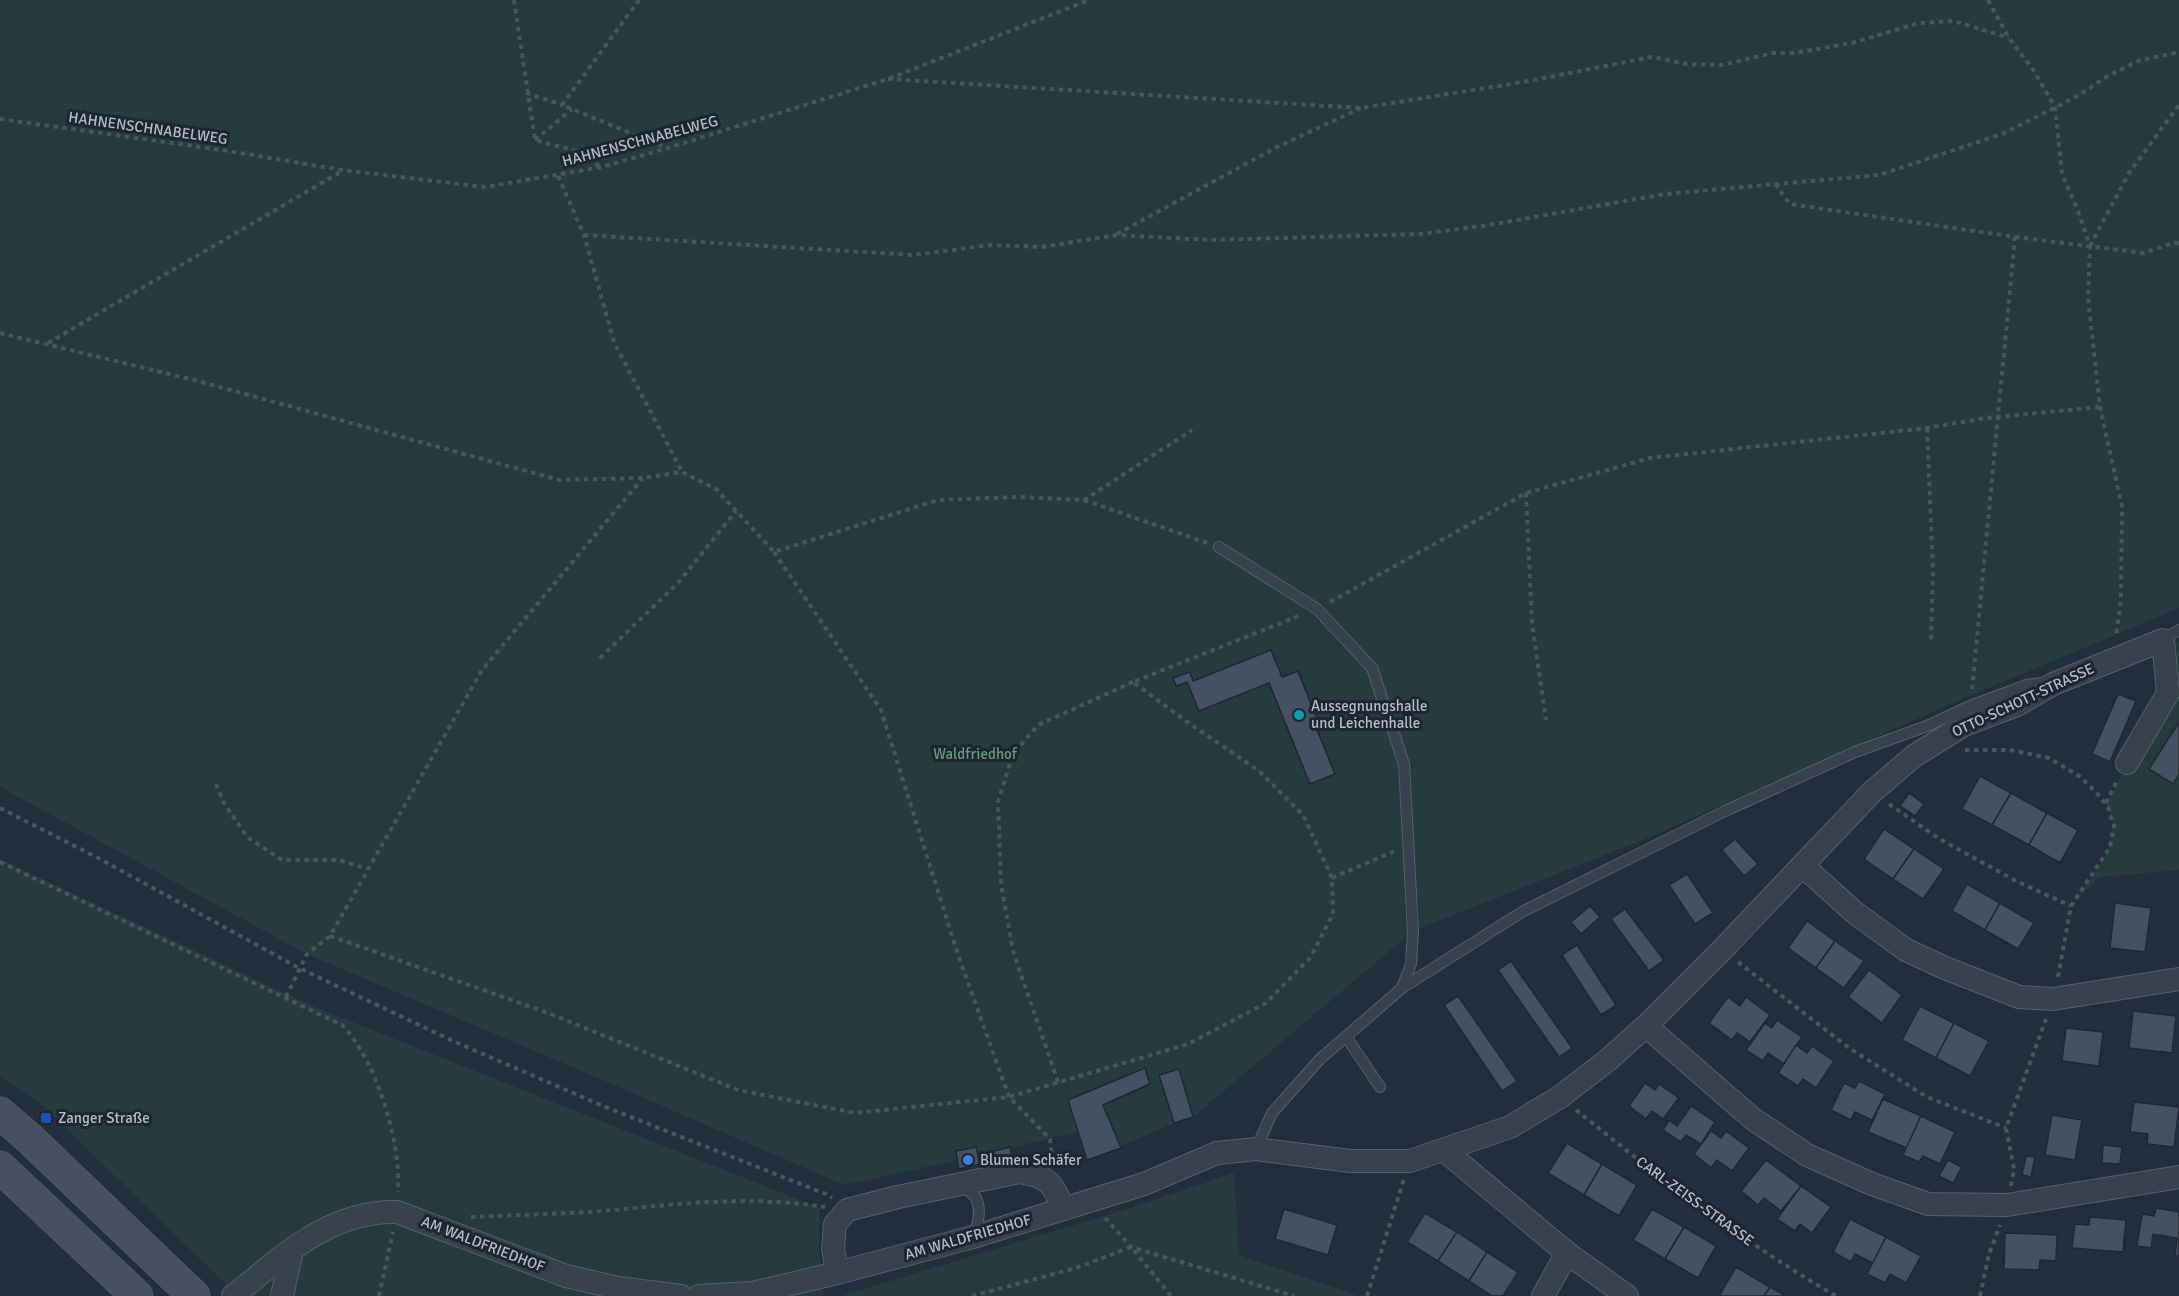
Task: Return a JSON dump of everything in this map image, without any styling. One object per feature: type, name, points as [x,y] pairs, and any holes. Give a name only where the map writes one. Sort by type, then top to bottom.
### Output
[{"type":"street","name":"OTTO-SCHOTT-STRASSE","points":[[1646,1026],[1722,950],[1872,792],[1914,756],[1964,725],[2016,705],[2053,684],[2171,635],[2168,693],[2127,763]]},
{"type":"street","points":[[1803,866],[1854,912],[1906,950],[1945,969],[2019,997],[2054,999],[2179,979]]},
{"type":"street","points":[[1256,1149],[1350,1161],[1410,1161],[1445,1151],[1510,1127],[1560,1097],[1608,1060],[1646,1026],[1753,1119],[1807,1155],[1872,1184],[1928,1204],[2007,1205],[2179,1177]]},
{"type":"street","points":[[0,1113],[194,1296]]},
{"type":"street","name":"AM WALDFRIEDHOF","points":[[699,1296],[753,1293],[837,1273],[973,1237],[1144,1184],[1217,1153],[1256,1149]]},
{"type":"street","points":[[1445,1151],[1567,1253],[1627,1296]]},
{"type":"street","points":[[0,1167],[138,1296]]},
{"type":"street","points":[[837,1273],[833,1248],[835,1224],[847,1210],[1019,1172],[1035,1174],[1054,1186],[1063,1209]]},
{"type":"street","name":"AM WALDFRIEDHOF","points":[[233,1296],[320,1231],[349,1219],[377,1212],[397,1212],[566,1276],[618,1288],[681,1296]]},
{"type":"street","points":[[282,1296],[292,1250]]},
{"type":"street","points":[[1544,1296],[1567,1253]]},
{"type":"street","points":[[105,1265],[122,1296]]},
{"type":"lane","points":[[1219,547],[1317,609],[1372,669],[1404,764],[1413,931],[1411,964],[1402,988]]},
{"type":"lane","points":[[1256,1149],[1272,1113],[1320,1059],[1402,988],[1522,912],[1784,784],[1855,752],[1927,726],[1970,706],[2026,685],[2037,682],[2053,684]]},
{"type":"lane","points":[[1347,1038],[1380,1087]]},
{"type":"lane","points":[[957,1185],[971,1190],[979,1204],[980,1222],[973,1237]]},
{"type":"path","points":[[514,0],[526,93],[535,140]]},
{"type":"path","points":[[562,105],[639,0]]},
{"type":"path","name":"HAHNENSCHNABELWEG","points":[[0,120],[222,150],[342,170],[485,187],[602,167],[668,148],[888,79],[1089,0]]},
{"type":"path","points":[[1988,0],[2009,38],[2034,71],[2055,107],[2062,174],[2090,247],[2088,298],[2100,406],[2121,507],[2121,599],[2116,628],[2115,658]]},
{"type":"path","points":[[888,79],[1361,108],[1523,82],[1652,57],[1687,64],[1722,65],[1773,53],[1794,53],[1852,43],[1919,23],[1954,21],[2009,38]]},
{"type":"path","points":[[584,235],[913,255],[991,245],[1042,247],[1117,235],[1210,240],[1419,234],[1483,226],[1665,194],[1879,175],[2002,134],[2076,97],[2106,77],[2138,61],[2179,52]]},
{"type":"path","points":[[526,93],[562,105],[668,148]]},
{"type":"path","points":[[2090,247],[2129,173],[2179,105]]},
{"type":"path","points":[[1117,235],[1275,148],[1361,108]]},
{"type":"path","points":[[535,140],[572,109]]},
{"type":"path","points":[[535,140],[576,152],[602,167]]},
{"type":"path","points":[[47,344],[342,170]]},
{"type":"path","points":[[558,176],[584,235],[614,342],[682,472]]},
{"type":"path","points":[[1775,184],[1790,204],[2015,237],[2144,253],[2172,243],[2179,243]]},
{"type":"path","points":[[1970,706],[2015,237]]},
{"type":"path","points":[[0,333],[194,380],[559,480],[643,478],[682,472],[716,489],[774,552],[881,710],[956,950],[1009,1097],[1050,1139],[1054,1186]]},
{"type":"path","points":[[1058,1082],[1013,951],[1001,884],[998,802],[1013,754],[1038,725],[1132,682],[1317,609],[1526,494],[1650,458],[1927,428],[1999,417],[2100,406]]},
{"type":"path","points":[[1927,428],[1933,572],[1931,640]]},
{"type":"path","points":[[1084,500],[1192,430]]},
{"type":"path","points":[[286,997],[298,968],[307,954],[330,936],[482,670],[643,478]]},
{"type":"path","points":[[1526,494],[1532,624],[1546,720]]},
{"type":"path","points":[[774,552],[938,500],[1017,497],[1084,500],[1219,547]]},
{"type":"path","points":[[600,658],[678,583],[736,511]]},
{"type":"path","points":[[330,936],[548,1012],[738,1090],[855,1113],[1009,1097],[1188,1044],[1266,1003],[1310,958],[1333,914],[1332,878],[1303,815],[1259,771],[1132,682]]},
{"type":"path","points":[[1963,750],[2010,750],[2049,758],[2079,776],[2106,803],[2114,826],[2110,847],[2071,906],[2054,999],[2006,1128],[2014,1169],[2007,1205],[1989,1254],[1980,1296]]},
{"type":"path","points":[[216,784],[224,803],[247,837],[282,860],[339,860],[368,868]]},
{"type":"path","points":[[1872,792],[1938,838],[2016,881],[2071,906]]},
{"type":"path","points":[[0,808],[100,859],[298,968],[453,1041],[603,1106],[826,1194],[847,1210]]},
{"type":"path","points":[[1332,878],[1408,846]]},
{"type":"path","points":[[0,862],[286,997],[342,1025],[353,1036],[374,1074],[398,1158],[397,1212],[379,1296]]},
{"type":"path","points":[[1722,950],[1849,1048],[1928,1097],[2006,1128]]},
{"type":"path","name":"CARL-ZEISS-STRASSE","points":[[1560,1097],[1673,1188],[1788,1268],[1836,1296]]},
{"type":"path","points":[[1365,1296],[1410,1161]]},
{"type":"path","points":[[468,1217],[588,1212],[731,1200],[798,1202],[847,1210]]},
{"type":"path","points":[[1090,1201],[1171,1296]]},
{"type":"path","points":[[972,1296],[1076,1268],[1131,1247],[1294,1296]]},
{"type":"green space","name":"Waldfriedhof","points":[[0,0],[2179,0],[2179,608],[1962,699],[1650,837],[1413,931],[1193,1117],[1087,1160],[1078,1132],[978,1155],[976,1147],[956,1151],[958,1160],[844,1185],[307,954],[0,787]]},
{"type":"green space","points":[[2179,641],[2179,870],[2099,877],[2071,906],[2097,870],[2110,844],[2111,817],[2106,803],[2168,693]]},
{"type":"green space","points":[[0,859],[317,1008],[820,1208],[819,1248],[824,1296],[238,1296],[39,1102],[0,1077]]},
{"type":"green space","points":[[1234,1173],[1239,1255],[1358,1296],[841,1296],[1127,1209]]},
{"type":"building","name":"Aussegnungshalle und Leichenhalle","points":[[1271,650],[1282,677],[1298,671],[1317,719],[1313,720],[1335,774],[1310,784],[1269,683],[1199,711],[1187,682],[1176,686],[1173,678],[1190,672],[1193,681]]},
{"type":"building","points":[[2118,694],[2136,701],[2110,762],[2092,754]]},
{"type":"building","points":[[2179,722],[2179,775],[2173,784],[2149,769]]},
{"type":"building","points":[[1980,776],[2011,793],[1992,825],[1962,809]]},
{"type":"building","points":[[1909,793],[1924,804],[1915,816],[1900,806]]},
{"type":"building","points":[[2011,793],[2047,813],[2029,845],[1992,825]]},
{"type":"building","points":[[2047,813],[2078,830],[2060,863],[2029,845]]},
{"type":"building","points":[[1884,829],[1914,849],[1893,879],[1864,859]]},
{"type":"building","points":[[1735,839],[1758,864],[1744,876],[1722,850]]},
{"type":"building","points":[[1914,849],[1944,869],[1923,899],[1893,879]]},
{"type":"building","points":[[1687,874],[1713,913],[1695,924],[1669,885]]},
{"type":"building","points":[[1967,884],[2000,903],[1985,930],[1952,911]]},
{"type":"building","points":[[2000,903],[2034,923],[2018,949],[1985,930]]},
{"type":"building","points":[[2115,903],[2151,908],[2145,952],[2110,948]]},
{"type":"building","points":[[1590,906],[1600,917],[1581,934],[1571,922]]},
{"type":"building","points":[[1625,909],[1664,960],[1649,971],[1611,919]]},
{"type":"building","points":[[1807,921],[1835,941],[1816,968],[1788,948]]},
{"type":"building","points":[[1835,941],[1864,961],[1844,988],[1816,968]]},
{"type":"building","points":[[1577,945],[1616,1005],[1601,1015],[1562,955]]},
{"type":"building","points":[[1511,961],[1572,1048],[1559,1057],[1498,970]]},
{"type":"building","points":[[1869,970],[1902,995],[1882,1023],[1848,997]]},
{"type":"building","points":[[1458,996],[1517,1081],[1502,1091],[1444,1005]]},
{"type":"building","points":[[1728,997],[1740,1006],[1746,997],[1770,1015],[1750,1042],[1737,1033],[1732,1040],[1709,1023]]},
{"type":"building","points":[[1920,1006],[1954,1023],[1936,1058],[1902,1040]]},
{"type":"building","points":[[2133,1011],[2176,1016],[2172,1053],[2129,1048]]},
{"type":"building","points":[[1777,1020],[1802,1037],[1784,1064],[1768,1053],[1763,1061],[1746,1050],[1765,1023],[1772,1028]]},
{"type":"building","points":[[1954,1023],[1989,1041],[1970,1076],[1936,1058]]},
{"type":"building","points":[[2066,1028],[2103,1032],[2099,1066],[2062,1061]]},
{"type":"building","points":[[1796,1045],[1807,1053],[1812,1046],[1834,1061],[1816,1088],[1803,1079],[1798,1086],[1778,1073]]},
{"type":"building","points":[[1145,1068],[1150,1084],[1103,1105],[1121,1148],[1087,1160],[1068,1100]]},
{"type":"building","points":[[1179,1069],[1193,1117],[1174,1123],[1159,1075]]},
{"type":"building","points":[[1859,1081],[1885,1094],[1872,1120],[1855,1112],[1851,1120],[1831,1110],[1844,1083],[1855,1088]]},
{"type":"building","points":[[1645,1083],[1655,1090],[1659,1084],[1679,1098],[1663,1119],[1652,1111],[1646,1119],[1629,1106]]},
{"type":"building","points":[[1883,1099],[1921,1116],[1907,1148],[1868,1132]]},
{"type":"building","points":[[2134,1102],[2179,1107],[2174,1147],[2147,1144],[2148,1134],[2130,1132]]},
{"type":"building","points":[[1691,1106],[1715,1122],[1701,1144],[1686,1135],[1681,1142],[1663,1130],[1669,1120],[1677,1126]]},
{"type":"building","points":[[2052,1115],[2082,1120],[2075,1160],[2045,1155]]},
{"type":"building","points":[[1921,1116],[1955,1132],[1940,1164],[1923,1156],[1919,1162],[1903,1155]]},
{"type":"building","points":[[1711,1131],[1721,1138],[1726,1131],[1749,1148],[1732,1171],[1717,1160],[1711,1168],[1694,1154]]},
{"type":"building","points":[[1567,1143],[1602,1164],[1584,1195],[1548,1173]]},
{"type":"building","points":[[2103,1145],[2122,1147],[2120,1164],[2102,1163]]},
{"type":"building","points":[[976,1147],[980,1164],[959,1169],[956,1151]]},
{"type":"building","points":[[1010,1147],[1012,1157],[980,1164],[978,1155]]},
{"type":"building","points":[[2026,1156],[2035,1157],[2031,1177],[2022,1175]]},
{"type":"building","points":[[1766,1160],[1801,1186],[1781,1211],[1764,1198],[1758,1205],[1741,1191]]},
{"type":"building","points":[[1948,1160],[1962,1167],[1953,1183],[1939,1176]]},
{"type":"building","points":[[1602,1164],[1637,1185],[1619,1216],[1584,1195]]},
{"type":"building","points":[[1801,1186],[1831,1207],[1812,1233],[1800,1224],[1795,1231],[1777,1219]]},
{"type":"building","points":[[2156,1208],[2179,1212],[2179,1256],[2175,1256],[2177,1238],[2153,1234],[2151,1248],[2137,1246],[2142,1214],[2154,1216]]},
{"type":"building","points":[[1284,1209],[1337,1225],[1328,1255],[1275,1239]]},
{"type":"building","points":[[1652,1209],[1684,1227],[1665,1259],[1633,1240]]},
{"type":"building","points":[[1425,1213],[1457,1232],[1438,1261],[1407,1242]]},
{"type":"building","points":[[2090,1217],[2126,1220],[2123,1252],[2072,1248],[2075,1224],[2089,1225]]},
{"type":"building","points":[[1850,1219],[1886,1237],[1873,1263],[1855,1254],[1851,1262],[1833,1252]]},
{"type":"building","points":[[1684,1227],[1716,1246],[1698,1278],[1665,1259]]},
{"type":"building","points":[[1457,1232],[1487,1252],[1469,1281],[1438,1261]]},
{"type":"building","points":[[2005,1233],[2057,1235],[2056,1261],[2040,1260],[2039,1270],[2004,1269]]},
{"type":"building","points":[[1886,1237],[1921,1256],[1906,1283],[1890,1274],[1885,1283],[1867,1274]]},
{"type":"building","points":[[1487,1252],[1518,1272],[1503,1296],[1492,1296],[1469,1281]]},
{"type":"building","points":[[1736,1267],[1770,1287],[1764,1296],[1719,1296]]},
{"type":"building","points":[[1770,1287],[1786,1296],[1764,1296]]},
{"type":"place","name":"Aussegnungshalle und Leichenhalle","points":[[1299,715]]},
{"type":"place","name":"Zanger Straße","points":[[46,1118]]},
{"type":"place","name":"Blumen Schäfer","points":[[968,1160]]}]
